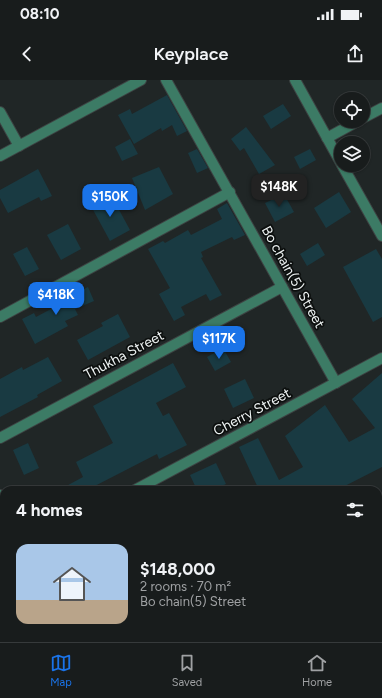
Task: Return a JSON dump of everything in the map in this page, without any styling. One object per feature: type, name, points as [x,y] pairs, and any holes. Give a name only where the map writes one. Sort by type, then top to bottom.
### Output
[{"type":"street","points":[[0,156],[141,80]]},
{"type":"street","name":"Bo chain(5) Street","points":[[166,80],[336,383]]},
{"type":"street","points":[[295,80],[334,150]]},
{"type":"street","points":[[370,114],[382,108]]},
{"type":"street","points":[[0,112],[19,146]]},
{"type":"street","points":[[327,138],[345,128]]},
{"type":"street","points":[[347,172],[382,235]]},
{"type":"street","points":[[0,317],[230,192]]},
{"type":"street","name":"Thukha Street","points":[[0,438],[282,287]]},
{"type":"street","name":"Cherry Street","points":[[143,486],[382,358]]},
{"type":"building","points":[[167,95],[187,131],[177,136],[172,125],[162,131],[161,128],[134,144],[118,115],[130,109],[132,114]]},
{"type":"building","points":[[283,104],[291,116],[271,129],[263,116]]},
{"type":"building","points":[[246,127],[275,165],[259,174],[244,148],[240,151],[231,139]]},
{"type":"building","points":[[130,139],[138,154],[122,161],[115,147]]},
{"type":"building","points":[[197,149],[208,168],[197,173],[188,153]]},
{"type":"building","points":[[310,149],[316,160],[300,169],[294,157]]},
{"type":"building","points":[[159,167],[173,194],[145,210],[132,178]]},
{"type":"building","points":[[38,169],[52,196],[41,201],[39,197],[8,213],[0,198],[0,190]]},
{"type":"building","points":[[339,192],[351,212],[326,228],[314,208]]},
{"type":"building","points":[[284,194],[294,212],[275,222],[265,203]]},
{"type":"building","points":[[111,195],[130,230],[110,241],[91,206]]},
{"type":"building","points":[[227,203],[245,235],[234,240],[232,237],[201,252],[203,257],[201,258],[222,295],[210,301],[206,294],[181,307],[185,315],[174,321],[159,294],[170,288],[148,249],[163,241],[165,243],[188,230],[191,235],[222,219],[217,209]]},
{"type":"building","points":[[68,224],[81,249],[61,260],[47,235]]},
{"type":"building","points":[[318,243],[325,255],[307,266],[300,254]]},
{"type":"building","points":[[27,247],[39,269],[25,276],[13,254]]},
{"type":"building","points":[[376,249],[382,259],[382,317],[373,322],[343,267]]},
{"type":"building","points":[[88,287],[94,301],[75,309],[78,315],[65,321],[68,326],[35,344],[22,319],[34,313],[36,317],[66,301],[65,298]]},
{"type":"building","points":[[118,314],[130,337],[88,360],[77,340],[103,326],[101,323]]},
{"type":"building","points":[[223,348],[231,362],[215,371],[207,357]]},
{"type":"building","points":[[48,357],[62,381],[37,395],[38,397],[0,417],[0,379],[22,367],[23,370]]},
{"type":"building","points":[[173,363],[186,387],[156,403],[163,416],[169,413],[187,445],[159,459],[157,454],[95,486],[66,486],[83,477],[76,462],[113,443],[93,406]]},
{"type":"building","points":[[382,373],[382,467],[345,486],[257,486],[239,447],[258,438],[279,480],[303,467],[285,436],[325,405],[349,442],[375,428],[352,399]]},
{"type":"building","points":[[245,379],[254,398],[233,408],[224,389]]},
{"type":"building","points":[[28,443],[39,468],[24,475],[13,450]]},
{"type":"building","points":[[216,463],[226,484],[222,486],[195,486],[190,475]]}]
